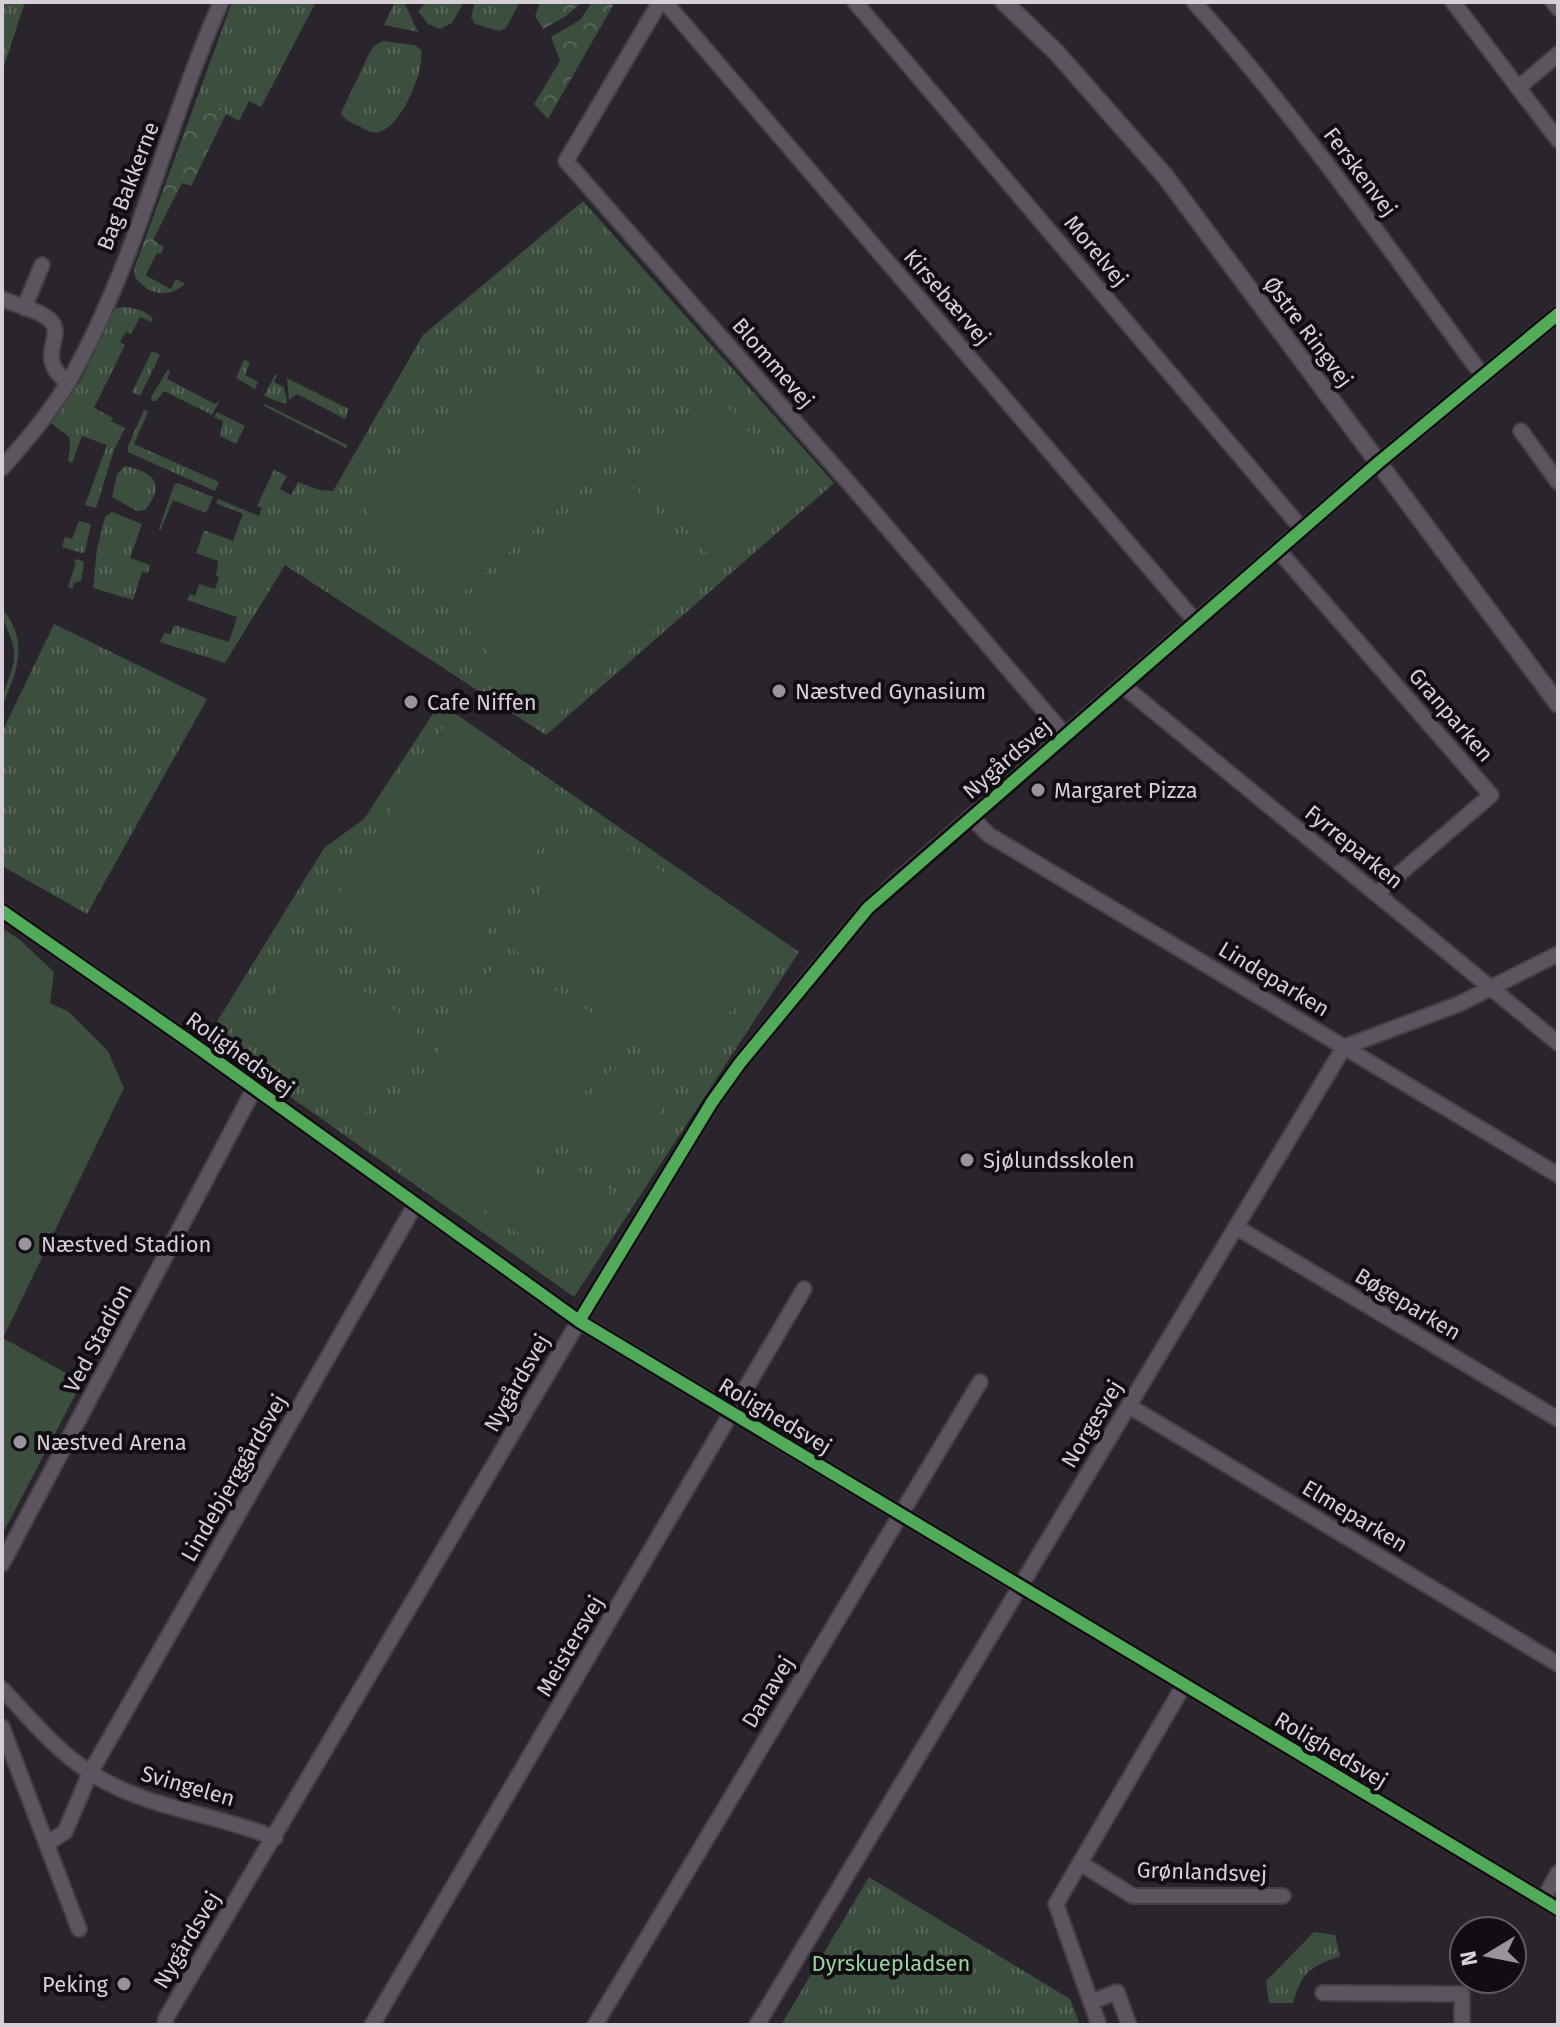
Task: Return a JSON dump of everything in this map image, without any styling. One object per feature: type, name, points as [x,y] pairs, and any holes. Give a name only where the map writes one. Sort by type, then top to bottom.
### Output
[{"type":"street","name":"Bag Bakkerne","points":[[2,468],[68,383],[98,324],[221,2]]},
{"type":"street","name":"Kirsebærvej","points":[[663,2],[1195,621]]},
{"type":"street","name":"Blommevej","points":[[663,2],[566,161],[839,471],[1065,735]]},
{"type":"street","name":"Morelvej","points":[[855,2],[1302,529]]},
{"type":"street","name":"Østre Ringvej","points":[[1004,2],[1056,52],[1165,176],[1558,704]]},
{"type":"street","name":"Ferskenvej","points":[[1194,2],[1242,55],[1313,145],[1482,375]]},
{"type":"street","points":[[1453,2],[1558,140]]},
{"type":"street","points":[[1553,2],[1558,8]]},
{"type":"street","points":[[1518,88],[1558,54]]},
{"type":"street","points":[[24,308],[42,265]]},
{"type":"street","points":[[2,299],[53,323],[51,365],[55,373],[68,383]]},
{"type":"street","name":"Nygårdsvej","points":[[165,2025],[166,2018],[579,1321],[712,1102],[740,1063],[868,908],[1378,463],[1558,314]]},
{"type":"street","points":[[1521,431],[1558,482]]},
{"type":"street","name":"Granparken","points":[[1278,550],[1491,795],[1376,894]]},
{"type":"street","name":"Fyrreparken","points":[[1122,685],[1558,1043]]},
{"type":"street","name":"Lindeparken","points":[[971,817],[989,835],[1558,1175]]},
{"type":"street","name":"Rolighedsvej","points":[[2,911],[579,1321],[1558,1909]]},
{"type":"street","points":[[1344,1047],[1492,989],[1558,954]]},
{"type":"street","name":"Norgesvej","points":[[757,2025],[1344,1047]]},
{"type":"street","name":"Ved Stadion","points":[[2,1564],[254,1089]]},
{"type":"street","name":"Lindebjerggårdsvej","points":[[90,1773],[415,1205]]},
{"type":"street","name":"Bøgeparken","points":[[1236,1227],[1558,1419]]},
{"type":"street","name":"Meistersvej","points":[[372,2025],[804,1289]]},
{"type":"street","name":"Danavej","points":[[595,2025],[980,1382]]},
{"type":"street","name":"Elmeparken","points":[[1129,1406],[1558,1664]]},
{"type":"street","points":[[1099,2025],[1056,1904],[1184,1685]]},
{"type":"street","name":"Svingelen","points":[[2,1689],[55,1744],[90,1773],[143,1798],[247,1826],[275,1838]]},
{"type":"street","points":[[2,1727],[79,1929]]},
{"type":"street","points":[[46,1844],[65,1832],[90,1773]]},
{"type":"street","name":"Grønlandsvej","points":[[1080,1863],[1133,1896],[1283,1896]]},
{"type":"street","points":[[1543,1900],[1558,1873]]},
{"type":"street","points":[[1091,2002],[1117,1992],[1129,2025]]},
{"type":"street","points":[[1323,1993],[1462,1994],[1462,2025]]},
{"type":"green space","points":[[2,2],[25,2],[2,72]]},
{"type":"green space","points":[[232,2],[316,2],[261,107],[249,101],[239,121],[197,98]]},
{"type":"green space","points":[[395,2],[404,2],[418,32],[384,25]]},
{"type":"green space","points":[[427,2],[464,2],[452,23],[440,29],[428,24],[418,11]]},
{"type":"green space","points":[[475,2],[520,2],[506,28],[499,31],[475,24],[471,17]]},
{"type":"green space","points":[[540,2],[582,2],[566,16],[543,29],[535,16]]},
{"type":"green space","points":[[592,2],[615,2],[548,119],[534,104],[560,61],[551,37],[580,20]]},
{"type":"green space","points":[[383,41],[415,45],[421,50],[421,59],[415,84],[403,109],[387,128],[374,132],[349,122],[341,113],[369,54],[374,46]]},
{"type":"green space","points":[[197,98],[226,114],[191,186],[182,183],[153,240],[164,247],[161,254],[157,253],[145,276],[134,269]]},
{"type":"green space","points":[[583,201],[834,483],[546,735],[285,565],[225,663],[160,642],[164,633],[171,634],[174,625],[229,642],[237,617],[187,600],[190,594],[195,596],[199,584],[215,589],[219,577],[216,576],[218,561],[196,553],[204,530],[233,541],[243,514],[216,503],[218,499],[259,516],[262,508],[257,506],[274,470],[287,476],[280,489],[291,495],[298,482],[333,491],[423,335]]},
{"type":"green space","points":[[134,269],[171,289],[176,279],[185,284],[172,292],[158,293],[140,283]]},
{"type":"green space","points":[[115,308],[143,311],[153,318],[151,322],[140,317],[131,334],[126,332],[120,342],[125,345],[94,408],[125,428],[114,450],[96,508],[85,505],[107,445],[82,436],[72,463],[68,461],[69,437],[51,423],[82,378]]},
{"type":"green space","points":[[152,351],[160,355],[140,396],[132,392]]},
{"type":"green space","points":[[523,357],[613,461],[448,605],[358,501]]},
{"type":"green space","points":[[244,360],[250,362],[245,375],[258,382],[255,389],[236,378]]},
{"type":"green space","points":[[168,369],[167,379],[215,404],[220,400],[212,415],[164,391],[156,401],[152,401],[151,397]]},
{"type":"green space","points":[[275,375],[274,382],[284,387],[285,404],[264,396]]},
{"type":"green space","points":[[287,378],[349,409],[345,419],[297,394],[289,400]]},
{"type":"green space","points":[[715,392],[806,497],[722,570],[631,465]]},
{"type":"green space","points":[[264,406],[347,445],[346,448]]},
{"type":"green space","points":[[144,410],[148,412],[134,444],[219,482],[215,491],[128,452]]},
{"type":"green space","points":[[217,412],[245,426],[236,444],[220,436],[223,421],[214,417]]},
{"type":"green space","points":[[125,466],[143,472],[154,480],[155,493],[145,510],[137,511],[112,497],[117,474]]},
{"type":"green space","points":[[621,473],[713,578],[548,722],[457,616]]},
{"type":"green space","points":[[178,483],[213,497],[206,513],[173,500],[159,529],[174,485]]},
{"type":"green space","points":[[112,512],[142,524],[130,558],[150,565],[148,573],[142,572],[133,600],[93,588],[97,549],[105,517]]},
{"type":"green space","points":[[79,521],[91,524],[85,552],[82,553],[62,547],[65,537],[72,539]]},
{"type":"green space","points":[[77,559],[84,562],[81,581],[74,583],[72,589],[68,587]]},
{"type":"green space","points":[[2,609],[16,633],[18,657],[2,706],[14,657],[13,643]]},
{"type":"green space","points":[[54,624],[207,699],[87,914],[2,866],[2,732]]},
{"type":"green space","points":[[440,703],[799,952],[574,1297],[207,1038],[324,848],[364,819]]},
{"type":"green space","points":[[446,723],[569,800],[451,991],[327,913]]},
{"type":"green space","points":[[586,822],[774,944],[695,1066],[507,945]]},
{"type":"green space","name":"Næstved Stadion","points":[[2,928],[20,940],[54,972],[50,1003],[69,1012],[108,1051],[124,1088],[3,1338],[82,1382],[2,1535]]},
{"type":"green space","points":[[301,953],[419,1026],[365,1113],[247,1040]]},
{"type":"green space","points":[[501,955],[623,1033],[502,1222],[379,1143]]},
{"type":"green space","points":[[612,1068],[666,1103],[620,1175],[566,1140]]},
{"type":"green space","points":[[556,1156],[611,1190],[564,1262],[510,1228]]},
{"type":"green space","name":"Dyrskuepladsen","points":[[869,1877],[1070,1999],[1080,2025],[781,2025]]},
{"type":"green space","points":[[1314,1932],[1335,1935],[1340,1956],[1308,1972],[1293,2003],[1269,2003],[1266,1981]]},
{"type":"cycle path","points":[[579,1321],[712,1102],[740,1063],[868,908],[1378,463],[1558,314]]},
{"type":"cycle path","points":[[2,911],[579,1321],[1558,1909]]},
{"type":"place","name":"Næstved Gynasium","points":[[779,691]]},
{"type":"place","name":"Cafe Niffen","points":[[411,702]]},
{"type":"place","name":"Margaret Pizza","points":[[1038,790]]},
{"type":"place","name":"Sjølundsskolen","points":[[967,1160]]},
{"type":"place","name":"Næstved Stadion","points":[[25,1244]]},
{"type":"place","name":"Næstved Arena","points":[[20,1442]]},
{"type":"place","name":"Peking","points":[[124,1984]]}]
